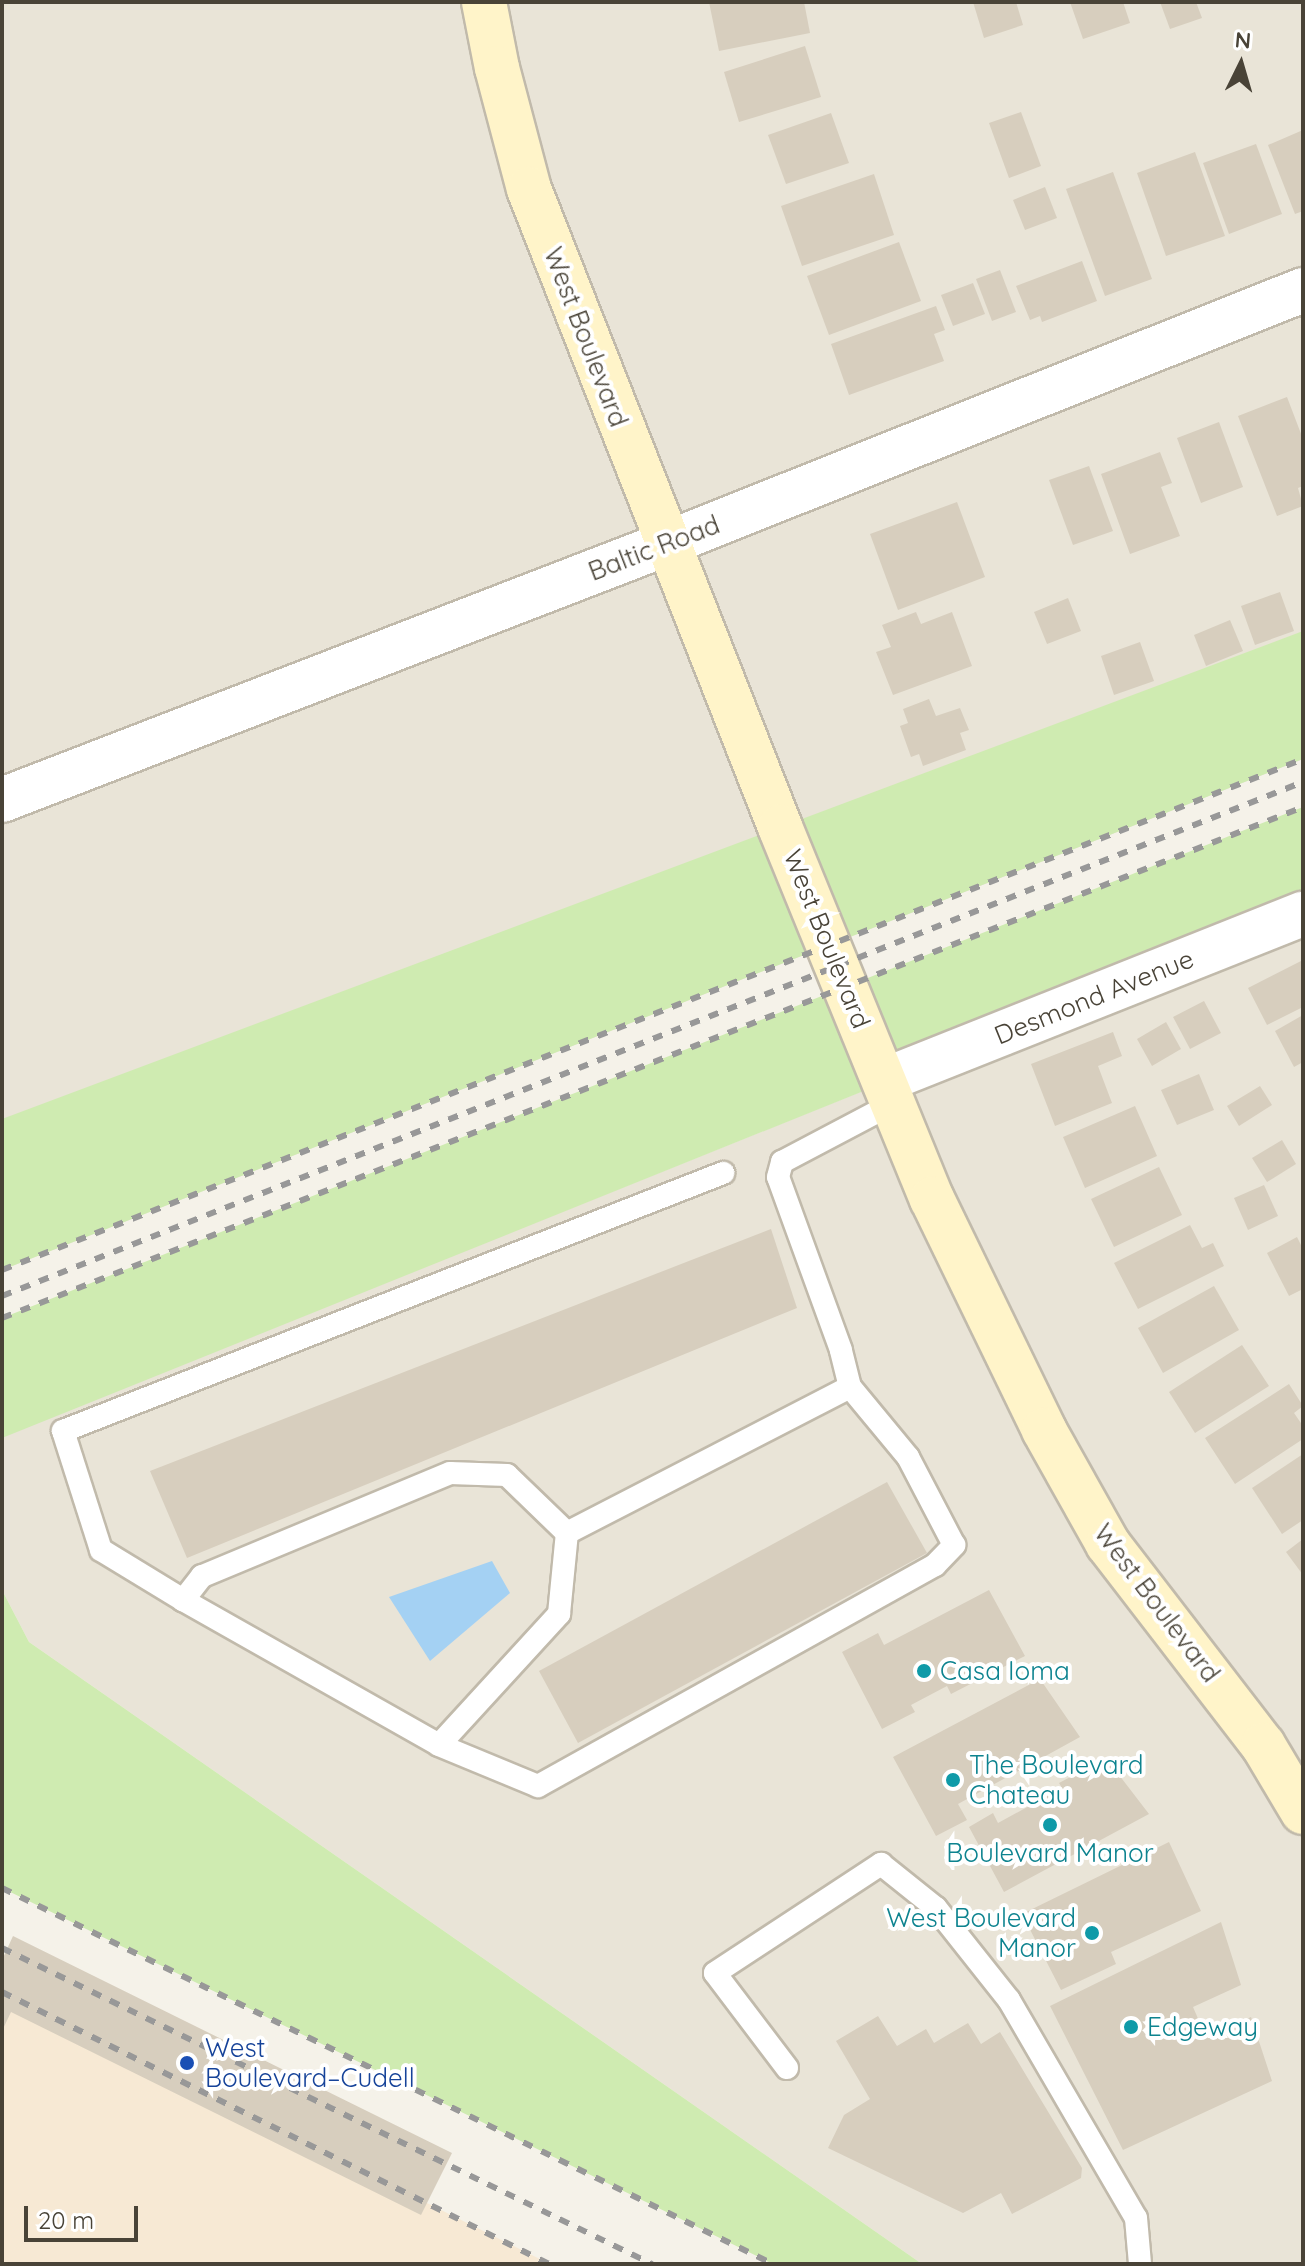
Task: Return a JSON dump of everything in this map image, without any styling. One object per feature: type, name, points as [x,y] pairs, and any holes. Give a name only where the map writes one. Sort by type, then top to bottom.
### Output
[{"type":"main road","name":"West Boulevard","points":[[484,2],[500,83],[529,189],[932,1199],[1076,1488],[1132,1578],[1263,1745],[1303,1812]]},
{"type":"street","name":"Baltic Road","points":[[3,796],[668,543],[1303,290]]},
{"type":"street","name":"Desmond Avenue","points":[[890,1091],[1303,914]]},
{"type":"lane","points":[[723,1173],[63,1431],[101,1550],[439,1745],[538,1786],[935,1565],[954,1545],[908,1457],[850,1387],[841,1350],[778,1177],[782,1162],[890,1091]]},
{"type":"lane","points":[[567,1533],[850,1387]]},
{"type":"lane","points":[[183,1600],[202,1576],[450,1473],[507,1475],[567,1533]]},
{"type":"lane","points":[[439,1745],[559,1614],[567,1533]]},
{"type":"lane","points":[[787,2068],[715,1973],[881,1864],[936,1908],[1009,2000],[1136,2218],[1140,2264]]},
{"type":"shaded area","points":[[2,2],[1303,2],[1303,759],[2,1270]]},
{"type":"shaded area","points":[[1303,914],[1303,2264],[922,2264],[29,1642],[2,1590],[2,1437]]},
{"type":"shaded area","points":[[2,1992],[550,2264],[2,2264]]},
{"type":"green space","points":[[1303,631],[1303,759],[2,1270],[2,1119]]},
{"type":"green space","points":[[1303,807],[1303,914],[2,1438],[2,1318]]},
{"type":"green space","points":[[2,1590],[29,1642],[922,2264],[773,2264],[2,1888]]},
{"type":"water","points":[[492,1561],[510,1593],[430,1661],[389,1597]]},
{"type":"building","points":[[709,2],[804,2],[810,33],[719,51]]},
{"type":"building","points":[[973,2],[1016,2],[1023,25],[984,38]]},
{"type":"building","points":[[1070,2],[1123,2],[1130,23],[1083,39]]},
{"type":"building","points":[[1160,2],[1196,2],[1202,18],[1170,29]]},
{"type":"building","points":[[805,46],[821,97],[739,122],[724,72]]},
{"type":"building","points":[[1021,112],[1041,166],[1009,178],[989,123]]},
{"type":"building","points":[[831,113],[849,163],[786,184],[768,135]]},
{"type":"building","points":[[1303,130],[1303,211],[1295,214],[1268,145]]},
{"type":"building","points":[[1256,144],[1282,214],[1229,234],[1203,163]]},
{"type":"building","points":[[1195,152],[1225,236],[1166,256],[1137,173]]},
{"type":"building","points":[[1113,172],[1152,279],[1105,296],[1066,189]]},
{"type":"building","points":[[874,174],[894,235],[802,266],[781,206]]},
{"type":"building","points":[[1045,187],[1057,218],[1025,230],[1013,200]]},
{"type":"building","points":[[899,242],[921,301],[829,335],[807,276]]},
{"type":"building","points":[[1082,261],[1097,301],[1042,322],[1040,316],[1030,320],[1016,286]]},
{"type":"building","points":[[1000,270],[1016,312],[992,321],[976,279]]},
{"type":"building","points":[[973,283],[985,314],[953,326],[941,295]]},
{"type":"building","points":[[936,306],[945,330],[934,334],[944,361],[849,395],[831,344]]},
{"type":"building","points":[[1287,397],[1303,439],[1303,486],[1298,488],[1303,506],[1277,516],[1238,416]]},
{"type":"building","points":[[1219,422],[1243,487],[1201,503],[1177,438]]},
{"type":"building","points":[[1160,452],[1172,483],[1161,487],[1180,536],[1130,554],[1101,474]]},
{"type":"building","points":[[1089,466],[1113,531],[1073,545],[1049,480]]},
{"type":"building","points":[[957,502],[985,577],[898,610],[870,534]]},
{"type":"building","points":[[1280,592],[1294,631],[1255,645],[1241,606]]},
{"type":"building","points":[[1068,598],[1081,631],[1047,644],[1034,612]]},
{"type":"building","points":[[916,612],[921,624],[952,612],[972,666],[893,695],[876,652],[891,647],[882,625]]},
{"type":"building","points":[[1230,620],[1243,651],[1206,666],[1194,635]]},
{"type":"building","points":[[1140,642],[1154,681],[1114,695],[1101,656]]},
{"type":"building","points":[[929,699],[936,716],[960,708],[969,730],[960,733],[966,750],[923,766],[919,754],[911,757],[900,726],[908,723],[903,709]]},
{"type":"building","points":[[1303,960],[1303,1007],[1267,1025],[1248,988]]},
{"type":"building","points":[[1204,1001],[1221,1033],[1190,1049],[1173,1017]]},
{"type":"building","points":[[1303,1015],[1303,1062],[1294,1067],[1275,1031]]},
{"type":"building","points":[[1166,1022],[1181,1049],[1152,1066],[1137,1039]]},
{"type":"building","points":[[1113,1032],[1122,1056],[1098,1066],[1112,1103],[1055,1126],[1031,1064]]},
{"type":"building","points":[[1199,1074],[1214,1110],[1177,1125],[1161,1090]]},
{"type":"building","points":[[1260,1086],[1272,1105],[1239,1126],[1227,1106]]},
{"type":"building","points":[[1135,1106],[1157,1156],[1085,1188],[1063,1137]]},
{"type":"building","points":[[1282,1140],[1296,1164],[1267,1182],[1252,1158]]},
{"type":"building","points":[[1159,1167],[1182,1215],[1114,1247],[1091,1199]]},
{"type":"building","points":[[1264,1185],[1278,1216],[1248,1230],[1234,1198]]},
{"type":"building","points":[[1190,1225],[1202,1248],[1213,1243],[1224,1266],[1138,1309],[1114,1263]]},
{"type":"building","points":[[771,1229],[797,1308],[187,1558],[150,1471]]},
{"type":"building","points":[[1297,1237],[1303,1249],[1303,1289],[1289,1296],[1267,1253]]},
{"type":"building","points":[[1214,1286],[1239,1330],[1163,1373],[1138,1328]]},
{"type":"building","points":[[1242,1345],[1269,1386],[1195,1433],[1169,1392]]},
{"type":"building","points":[[1289,1384],[1303,1406],[1294,1413],[1303,1426],[1303,1439],[1235,1484],[1205,1438]]},
{"type":"building","points":[[1303,1454],[1303,1520],[1282,1534],[1252,1488]]},
{"type":"building","points":[[887,1482],[927,1553],[578,1743],[539,1671]]},
{"type":"building","points":[[1303,1539],[1303,1575],[1286,1552]]},
{"type":"building","name":"Casa Ioma","points":[[989,1590],[1025,1656],[951,1694],[947,1686],[911,1705],[915,1712],[882,1729],[842,1652],[878,1633],[884,1645]]},
{"type":"building","name":"The Boulevard Chateau","points":[[1040,1679],[1080,1737],[958,1804],[967,1820],[936,1836],[893,1757]]},
{"type":"building","name":"Boulevard Manor","points":[[1106,1758],[1149,1814],[1004,1892],[969,1827],[993,1813],[998,1823],[1062,1788],[1059,1783]]},
{"type":"building","name":"West Boulevard Manor","points":[[1169,1842],[1201,1911],[1111,1952],[1116,1964],[1061,1990],[1022,1914]]},
{"type":"building","name":"Edgeway","points":[[1221,1922],[1241,1985],[1193,2007],[1206,2037],[1251,2017],[1272,2081],[1123,2150],[1050,2006]]},
{"type":"building","points":[[13,1936],[452,2153],[421,2215],[11,2012],[2,2031],[2,1960]]},
{"type":"building","points":[[878,2016],[897,2046],[926,2029],[934,2043],[968,2023],[981,2044],[1000,2032],[1082,2168],[1081,2178],[1012,2214],[1001,2193],[963,2213],[828,2148],[844,2115],[870,2099],[836,2041]]},
{"type":"railway","points":[[2,1270],[1303,759]]},
{"type":"railway","points":[[2,1296],[1303,782]]},
{"type":"railway","points":[[2,1318],[1303,807]]},
{"type":"railway","points":[[2,1888],[773,2264]]},
{"type":"railway","points":[[2,1948],[652,2264]]},
{"type":"railway","points":[[2,1992],[549,2264]]},
{"type":"place","name":"Casa Ioma","points":[[924,1671]]},
{"type":"place","name":"The Boulevard Chateau","points":[[953,1780]]},
{"type":"place","name":"Boulevard Manor","points":[[1050,1825]]},
{"type":"place","name":"West Boulevard Manor","points":[[1092,1933]]},
{"type":"place","name":"Edgeway","points":[[1131,2027]]},
{"type":"place","name":"West Boulevard–Cudell","points":[[187,2063]]}]
